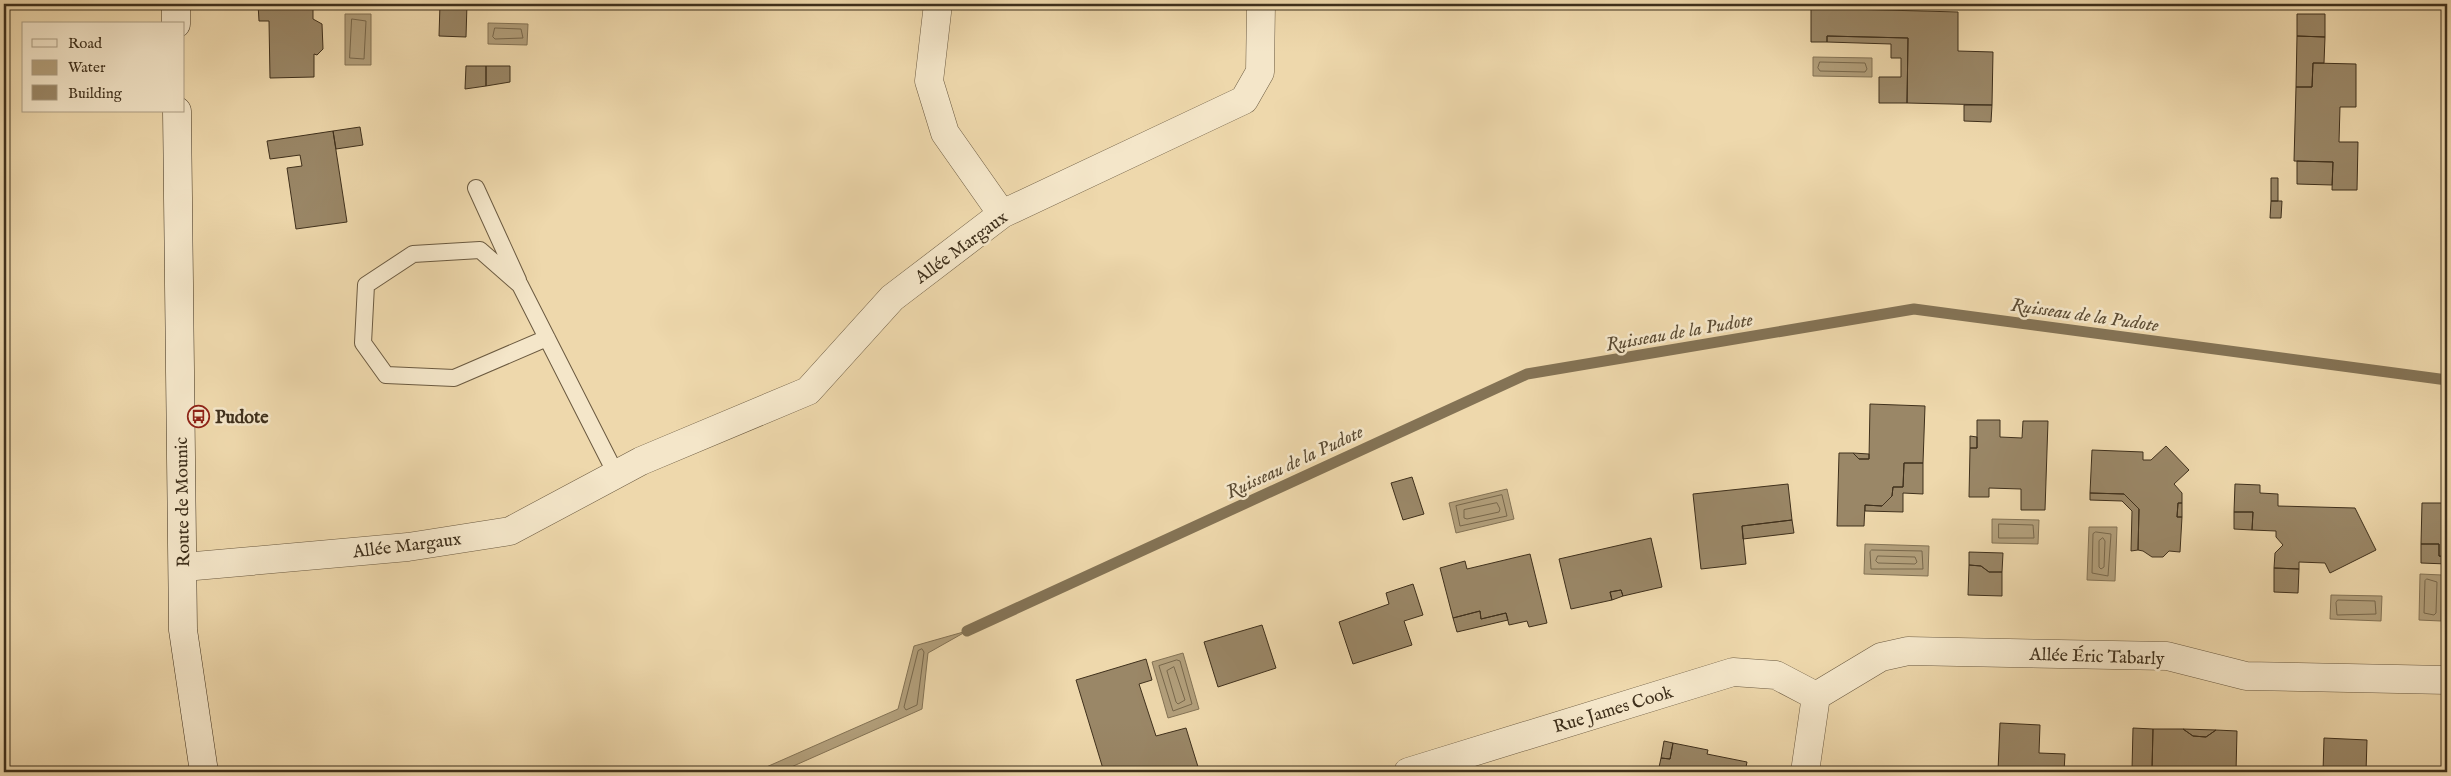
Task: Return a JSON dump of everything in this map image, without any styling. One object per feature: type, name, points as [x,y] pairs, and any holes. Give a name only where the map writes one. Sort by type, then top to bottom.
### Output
[{"type":"street","points":[[176,4],[176,22]]},
{"type":"street","points":[[938,4],[929,81],[944,133],[1002,214]]},
{"type":"street","name":"Allée Margaux","points":[[184,567],[408,547],[510,531],[641,461],[808,391],[892,298],[1002,214],[1244,100],[1260,72],[1261,4]]},
{"type":"street","name":"Route de Mounic","points":[[177,112],[181,521],[184,567],[183,630],[204,772]]},
{"type":"street","name":"Allée Éric Tabarly","points":[[1816,696],[1881,657],[1908,652],[2167,656],[2246,676],[2447,680]]},
{"type":"street","name":"Rue James Cook","points":[[1408,772],[1733,672],[1776,675],[1816,696]]},
{"type":"street","points":[[1806,772],[1816,696]]},
{"type":"lane","points":[[476,188],[520,285],[616,474]]},
{"type":"lane","points":[[520,285],[480,250],[413,254],[366,285],[363,343],[386,375],[454,378],[547,338]]},
{"type":"water","points":[[345,14],[371,14],[371,65],[345,65]]},
{"type":"water","points":[[488,23],[528,24],[527,45],[488,44]]},
{"type":"water","points":[[1813,57],[1872,58],[1872,77],[1813,76]]},
{"type":"water","points":[[1507,489],[1514,519],[1456,533],[1449,503]]},
{"type":"water","points":[[1992,519],[2039,520],[2038,544],[1992,543]]},
{"type":"water","points":[[2089,527],[2117,527],[2115,581],[2087,580]]},
{"type":"water","points":[[1865,544],[1929,546],[1928,576],[1864,574]]},
{"type":"water","points":[[2420,574],[2442,575],[2441,621],[2419,620]]},
{"type":"water","points":[[2331,595],[2382,596],[2381,621],[2330,619]]},
{"type":"water","points":[[967,631],[928,653],[922,709],[780,772],[755,772],[898,709],[914,646]]},
{"type":"water","points":[[1183,653],[1199,709],[1168,718],[1152,662]]},
{"type":"building","points":[[258,4],[313,4],[313,19],[322,24],[323,49],[317,55],[314,54],[314,77],[270,78],[269,21],[259,21]]},
{"type":"building","points":[[440,4],[467,4],[466,37],[439,36]]},
{"type":"building","points":[[1811,8],[1958,12],[1958,51],[1993,52],[1992,105],[1907,103],[1908,38],[1827,36],[1827,42],[1811,42]]},
{"type":"building","points":[[2297,14],[2325,14],[2325,37],[2297,36]]},
{"type":"building","points":[[1827,36],[1908,38],[1907,103],[1879,103],[1879,77],[1901,77],[1901,58],[1891,58],[1891,44],[1827,42]]},
{"type":"building","points":[[2297,36],[2325,37],[2324,63],[2313,63],[2312,87],[2296,87]]},
{"type":"building","points":[[2313,63],[2356,64],[2356,107],[2340,107],[2339,142],[2358,142],[2357,190],[2332,190],[2333,162],[2294,161],[2296,87],[2312,87]]},
{"type":"building","points":[[466,66],[486,66],[486,86],[465,89]]},
{"type":"building","points":[[486,66],[510,66],[510,82],[486,86]]},
{"type":"building","points":[[1964,105],[1992,105],[1991,122],[1964,121]]},
{"type":"building","points":[[360,127],[363,145],[336,149],[333,131]]},
{"type":"building","points":[[333,131],[347,222],[296,229],[287,168],[302,166],[300,155],[270,159],[267,141]]},
{"type":"building","points":[[2297,161],[2333,162],[2332,185],[2297,184]]},
{"type":"building","points":[[2271,178],[2278,178],[2278,201],[2271,201]]},
{"type":"building","points":[[2271,201],[2282,201],[2281,218],[2270,218]]},
{"type":"building","points":[[1870,404],[1925,406],[1923,463],[1904,463],[1903,487],[1893,487],[1892,496],[1882,506],[1865,505],[1864,526],[1837,526],[1839,453],[1853,453],[1859,459],[1869,459]]},
{"type":"building","points":[[1977,420],[2000,420],[2000,437],[2022,438],[2023,421],[2048,421],[2045,510],[2021,510],[2021,489],[1989,488],[1989,497],[1969,497],[1970,448],[1977,448]]},
{"type":"building","points":[[1970,436],[1977,437],[1977,448],[1970,448]]},
{"type":"building","points":[[2166,446],[2189,470],[2174,484],[2182,493],[2182,503],[2178,503],[2177,517],[2182,517],[2180,552],[2169,551],[2163,557],[2152,557],[2138,550],[2139,509],[2124,494],[2090,493],[2092,450],[2143,452],[2143,460],[2151,460]]},
{"type":"building","points":[[1853,453],[1869,454],[1869,459],[1859,459]]},
{"type":"building","points":[[1904,463],[1923,463],[1923,494],[1903,493],[1903,512],[1865,511],[1865,505],[1882,506],[1892,496],[1893,487],[1903,487]]},
{"type":"building","points":[[1412,477],[1424,514],[1403,520],[1391,483]]},
{"type":"building","points":[[1788,484],[1792,520],[1742,526],[1746,564],[1701,569],[1693,494]]},
{"type":"building","points":[[2235,484],[2260,485],[2260,493],[2278,494],[2278,506],[2355,508],[2376,550],[2330,573],[2325,563],[2299,562],[2299,569],[2274,568],[2275,553],[2283,545],[2276,537],[2276,531],[2252,530],[2253,512],[2234,512]]},
{"type":"building","points":[[2090,493],[2124,494],[2139,509],[2138,550],[2131,551],[2132,511],[2122,501],[2090,500]]},
{"type":"building","points":[[2178,503],[2182,503],[2182,517],[2177,517]]},
{"type":"building","points":[[2422,503],[2447,503],[2447,557],[2439,556],[2439,544],[2421,544]]},
{"type":"building","points":[[2234,512],[2253,512],[2252,530],[2234,529]]},
{"type":"building","points":[[1792,520],[1794,533],[1743,539],[1742,526]]},
{"type":"building","points":[[1651,538],[1662,587],[1623,596],[1621,590],[1610,592],[1612,600],[1571,609],[1559,559]]},
{"type":"building","points":[[2421,544],[2439,544],[2439,556],[2447,557],[2447,564],[2421,563]]},
{"type":"building","points":[[1969,552],[2003,553],[2002,572],[1989,572],[1981,566],[1969,565]]},
{"type":"building","points":[[1530,554],[1547,623],[1529,627],[1527,621],[1509,625],[1506,613],[1481,619],[1480,611],[1453,618],[1440,568],[1465,561],[1467,569]]},
{"type":"building","points":[[1969,565],[1981,566],[1989,572],[2002,572],[2002,596],[1968,595]]},
{"type":"building","points":[[2274,568],[2299,569],[2298,593],[2274,592]]},
{"type":"building","points":[[1413,584],[1423,615],[1404,621],[1412,645],[1353,664],[1339,622],[1389,604],[1386,593]]},
{"type":"building","points":[[1621,590],[1623,596],[1612,600],[1610,592]]},
{"type":"building","points":[[1480,611],[1481,619],[1506,613],[1508,620],[1457,632],[1453,618]]},
{"type":"building","points":[[1262,625],[1276,668],[1218,687],[1204,642]]},
{"type":"building","points":[[1146,659],[1152,680],[1139,684],[1156,736],[1186,728],[1199,770],[1190,772],[1104,772],[1076,680]]},
{"type":"building","points":[[2000,723],[2040,725],[2039,753],[2065,754],[2064,772],[1998,771]]},
{"type":"building","points":[[2133,728],[2153,729],[2152,770],[2132,770]]},
{"type":"building","points":[[2153,729],[2183,729],[2193,736],[2206,737],[2216,730],[2237,731],[2236,772],[2156,772],[2152,770]]},
{"type":"building","points":[[2183,729],[2216,730],[2206,737],[2193,736]]},
{"type":"building","points":[[2324,738],[2367,740],[2366,772],[2323,772]]},
{"type":"building","points":[[1664,741],[1673,743],[1670,759],[1661,758]]},
{"type":"building","points":[[1673,743],[1708,750],[1707,754],[1747,762],[1745,772],[1658,772],[1661,758],[1670,759]]},
{"type":"waterway","name":"Ruisseau de la Pudote","points":[[967,631],[1527,374],[1914,309],[2447,380]]},
{"type":"place","name":"Pudote","points":[[199,417]]}]
